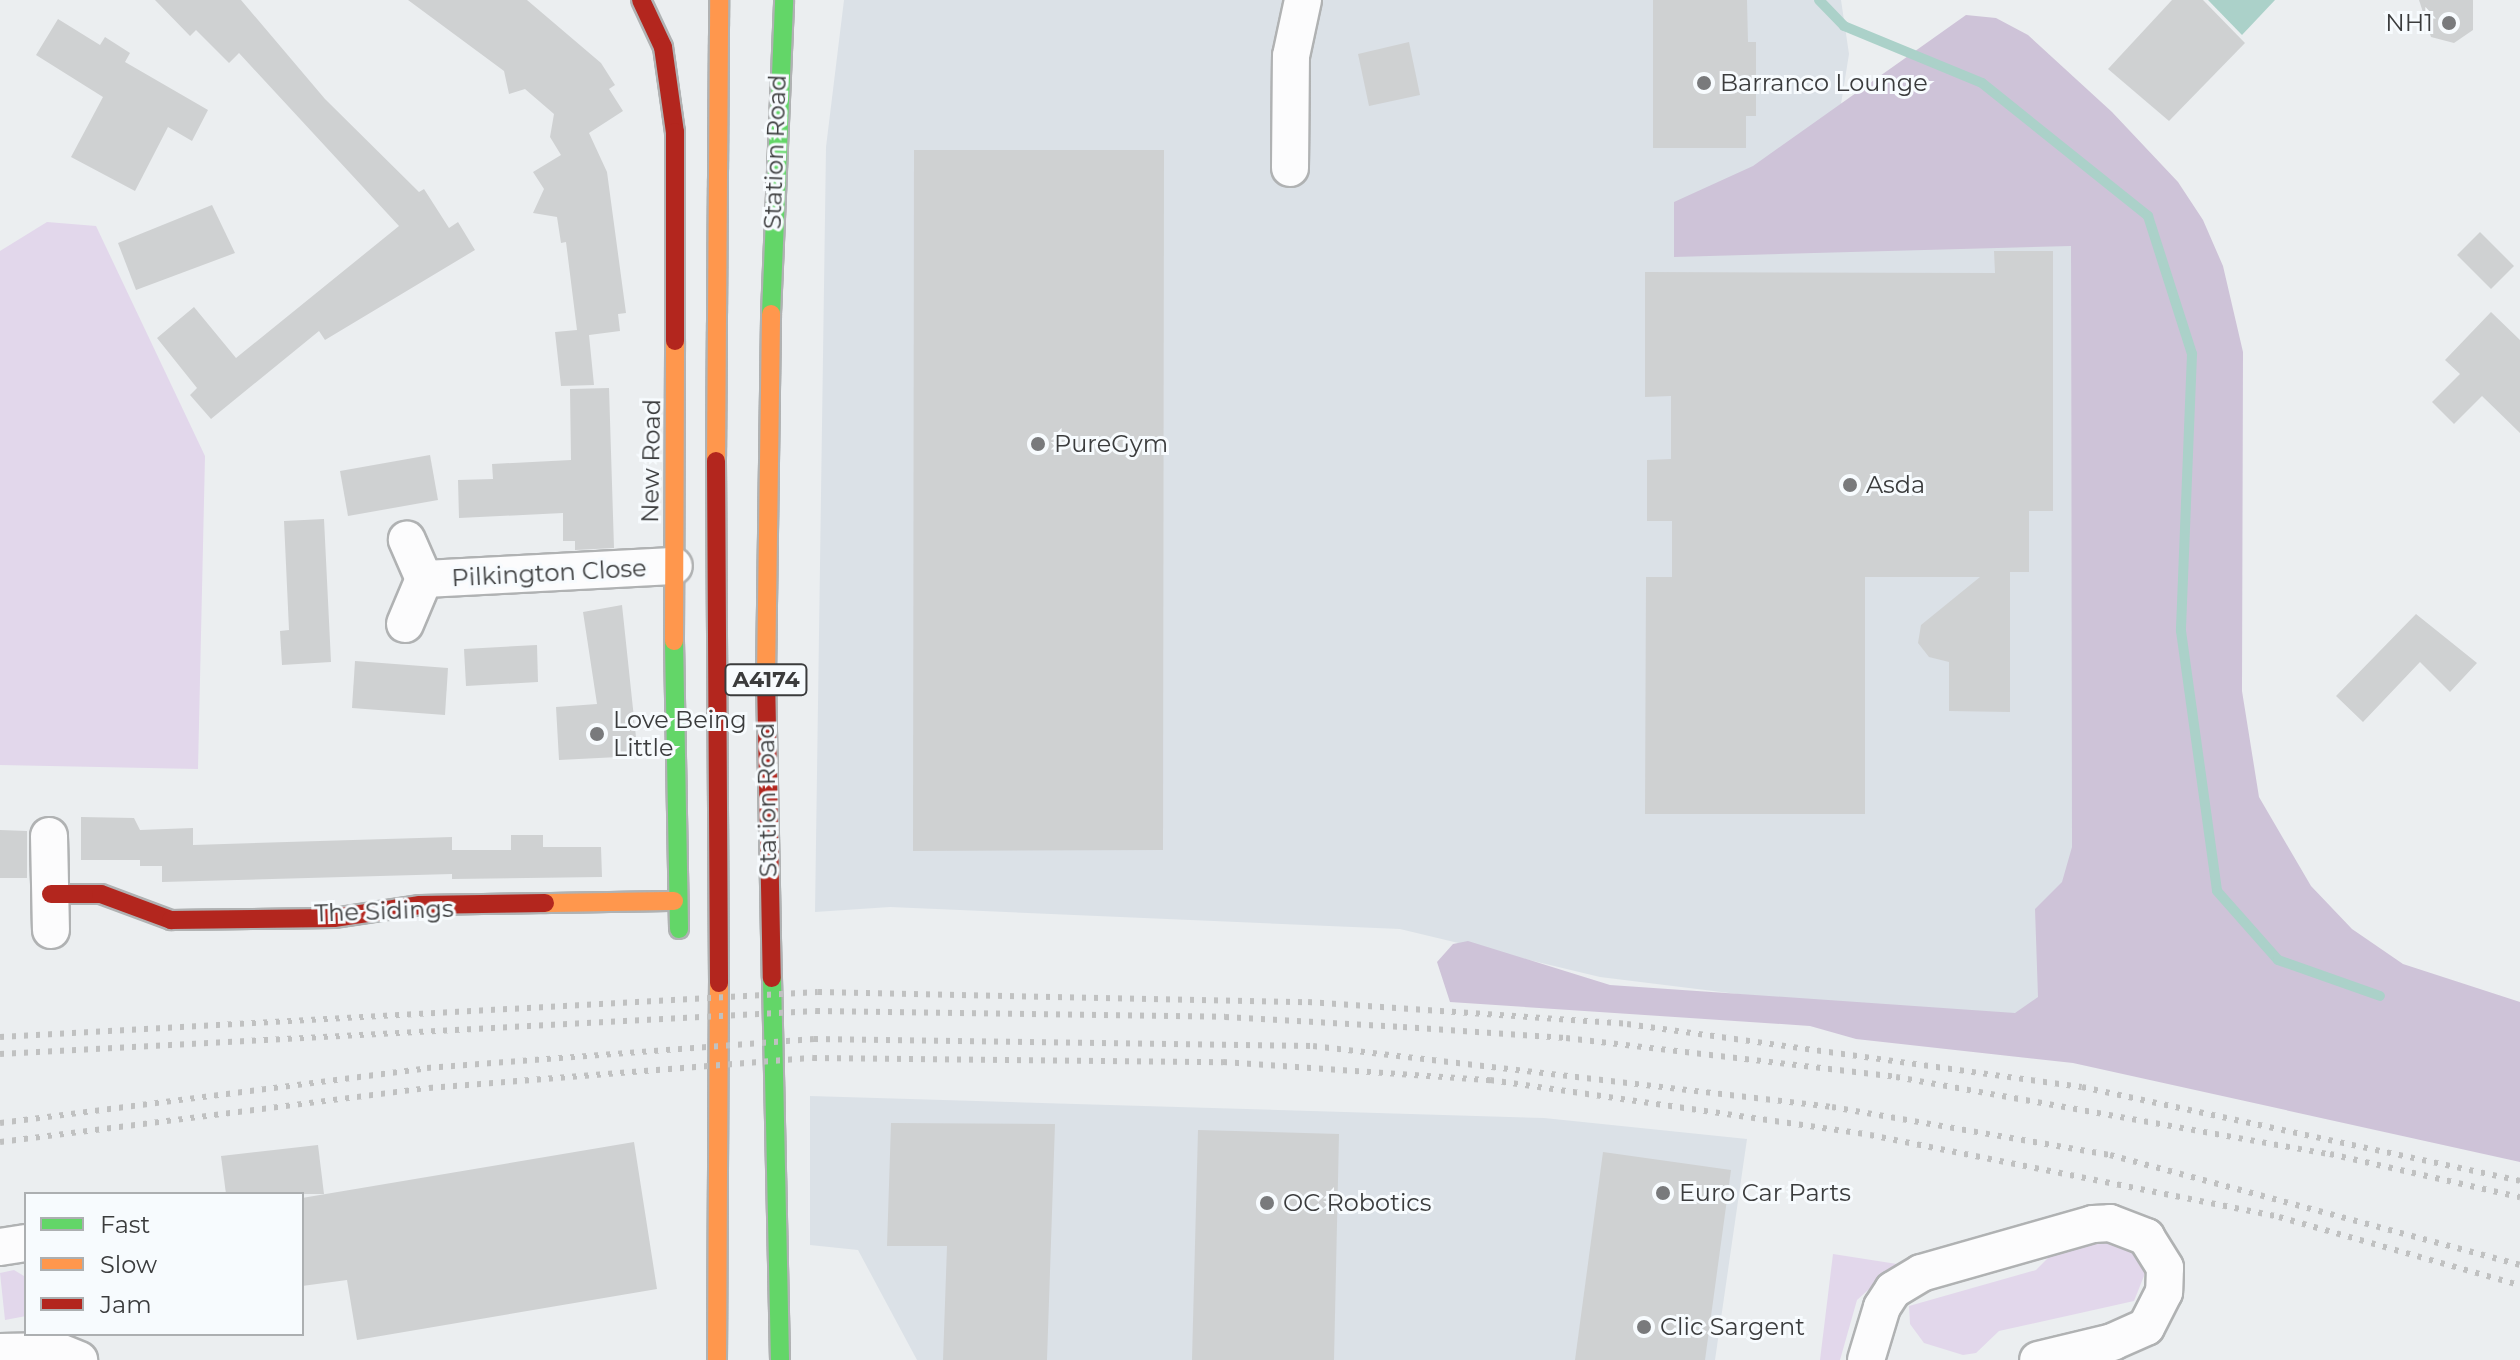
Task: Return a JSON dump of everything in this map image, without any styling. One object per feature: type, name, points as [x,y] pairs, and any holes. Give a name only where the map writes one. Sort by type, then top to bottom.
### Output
[{"type":"main road","name":"New Road","points":[[641,0],[663,47],[675,132],[674,901],[679,929]]},
{"type":"main road","name":"A4174","points":[[718,1359],[723,1132],[714,819],[719,0]]},
{"type":"main road","name":"Station Road","points":[[780,1360],[766,702],[772,204],[784,0]]},
{"type":"main road","name":"The Sidings","points":[[51,894],[101,894],[171,920],[306,913],[334,918],[420,905],[674,901]]},
{"type":"street","points":[[1290,168],[1291,56],[1303,0]]},
{"type":"street","name":"Pilkington Close","points":[[405,624],[424,579],[407,540]]},
{"type":"street","name":"Pilkington Close","points":[[424,579],[674,566]]},
{"type":"street","points":[[49,836],[51,930]]},
{"type":"street","points":[[1877,1356],[1893,1290],[1921,1273],[2093,1224],[2110,1223],[2146,1237],[2165,1268],[2164,1292],[2146,1327],[2113,1342],[2038,1360]]},
{"type":"street","points":[[0,1247],[24,1243]]},
{"type":"street","points":[[0,1352],[63,1348]]},
{"type":"shaded area","points":[[844,0],[1841,0],[1849,54],[1841,104],[2071,245],[2073,961],[2027,1030],[1600,977],[1400,929],[890,907],[815,912],[826,147]]},
{"type":"shaded area","points":[[2208,0],[2275,0],[2242,35]]},
{"type":"shaded area","points":[[1966,15],[1996,18],[2028,35],[2112,112],[2178,182],[2203,220],[2223,266],[2243,352],[2242,691],[2259,797],[2311,886],[2352,929],[2403,964],[2520,1002],[2520,1162],[2073,1063],[1856,1039],[1810,1026],[1450,1002],[1437,962],[1453,944],[1468,941],[1610,985],[2015,1013],[2038,997],[2035,909],[2062,882],[2072,847],[2071,246],[1674,257],[1674,202],[1753,166]]},
{"type":"shaded area","points":[[47,222],[96,226],[205,456],[198,769],[0,765],[0,251]]},
{"type":"shaded area","points":[[810,1096],[1544,1118],[1747,1139],[1715,1360],[917,1360],[858,1250],[810,1245]]},
{"type":"shaded area","points":[[2128,1240],[2148,1266],[2134,1301],[1999,1331],[1976,1353],[1963,1355],[1924,1343],[1910,1324],[1909,1306],[2036,1270],[2063,1243]]},
{"type":"shaded area","points":[[1833,1254],[1897,1264],[1857,1300],[1840,1360],[1820,1360]]},
{"type":"shaded area","points":[[14,1270],[24,1276],[24,1316],[5,1320],[0,1273]]},
{"type":"building","points":[[155,0],[241,0],[325,99],[419,192],[424,189],[449,228],[458,222],[475,250],[325,340],[319,331],[211,419],[190,395],[197,388],[157,338],[194,307],[236,358],[399,226],[239,53],[229,63],[196,30],[190,36]]},
{"type":"building","points":[[408,0],[527,0],[601,63],[615,85],[609,89],[623,111],[589,133],[607,172],[626,313],[618,314],[620,331],[589,335],[594,385],[561,386],[555,332],[577,330],[566,242],[561,243],[557,217],[533,213],[544,189],[533,172],[561,155],[550,137],[554,114],[525,89],[509,94],[504,71]]},
{"type":"building","name":"Barranco Lounge","points":[[1653,0],[1747,0],[1748,42],[1756,42],[1756,116],[1746,116],[1746,148],[1653,148]]},
{"type":"building","points":[[2172,0],[2203,0],[2245,43],[2169,121],[2108,69]]},
{"type":"building","name":"NH1","points":[[2419,0],[2473,0],[2473,30],[2454,43],[2431,37]]},
{"type":"building","points":[[58,19],[100,45],[105,37],[130,53],[125,62],[208,110],[192,141],[168,127],[135,191],[71,157],[103,97],[36,55]]},
{"type":"building","points":[[1409,42],[1420,95],[1369,106],[1358,54]]},
{"type":"building","points":[[914,150],[1164,150],[1163,850],[913,851]]},
{"type":"building","points":[[212,205],[235,253],[136,290],[118,243]]},
{"type":"building","points":[[2480,232],[2514,266],[2491,289],[2457,255]]},
{"type":"building","name":"Asda","points":[[1994,251],[2053,251],[2053,511],[2029,511],[2029,572],[2010,572],[2010,712],[1949,711],[1949,662],[1929,657],[1918,643],[1921,625],[1980,577],[1865,577],[1865,814],[1645,814],[1646,577],[1672,577],[1672,521],[1647,521],[1647,460],[1671,459],[1671,396],[1645,397],[1645,272],[1995,273]]},
{"type":"building","points":[[2491,312],[2520,340],[2520,433],[2482,396],[2454,424],[2432,402],[2460,374],[2445,360]]},
{"type":"building","points":[[609,388],[614,548],[575,550],[575,541],[563,541],[563,513],[459,518],[458,480],[493,479],[492,464],[571,460],[570,389]]},
{"type":"building","points":[[430,455],[438,500],[348,516],[340,471]]},
{"type":"building","points":[[324,519],[331,662],[282,665],[280,631],[289,630],[284,521]]},
{"type":"building","points":[[622,605],[638,756],[559,760],[556,707],[597,704],[583,612]]},
{"type":"building","points":[[2416,614],[2477,663],[2450,692],[2420,662],[2363,722],[2336,696]]},
{"type":"building","points":[[537,645],[538,682],[466,686],[464,649]]},
{"type":"building","points":[[355,661],[448,668],[445,715],[352,708]]},
{"type":"building","points":[[81,817],[134,818],[140,830],[193,828],[193,845],[452,837],[452,874],[162,882],[162,866],[140,866],[140,860],[81,860]]},
{"type":"building","points":[[0,830],[27,831],[27,878],[0,878]]},
{"type":"building","points":[[511,835],[543,835],[543,847],[601,847],[602,877],[452,879],[452,850],[511,850]]},
{"type":"building","points":[[891,1123],[1055,1124],[1047,1360],[943,1360],[947,1246],[887,1246]]},
{"type":"building","name":"OC Robotics","points":[[1198,1130],[1339,1134],[1334,1360],[1192,1360]]},
{"type":"building","points":[[634,1142],[657,1289],[357,1340],[347,1280],[304,1286],[304,1198]]},
{"type":"building","points":[[318,1145],[324,1194],[226,1192],[221,1156]]},
{"type":"building","points":[[1603,1152],[1731,1170],[1705,1360],[1575,1360]]},
{"type":"waterway","points":[[1819,0],[1844,26],[1982,83],[2148,216],[2192,354],[2181,631],[2217,891],[2278,960],[2380,996]]},
{"type":"railway","points":[[0,1037],[818,992],[1308,1002],[1627,1024],[2082,1087],[2520,1181]]},
{"type":"railway","points":[[0,1054],[816,1011],[1225,1017],[1403,1027],[1566,1038],[1896,1077],[2330,1154],[2520,1197]]},
{"type":"railway","points":[[0,1123],[427,1068],[814,1039],[1313,1046],[1832,1107],[2110,1155],[2520,1265]]},
{"type":"railway","points":[[0,1142],[429,1088],[813,1058],[1223,1062],[1490,1080],[1870,1135],[2279,1217],[2520,1285]]},
{"type":"traffic: fast","points":[[771,314],[784,0]]},
{"type":"traffic: fast","points":[[674,641],[679,929]]},
{"type":"traffic: fast","points":[[772,978],[780,1360]]},
{"type":"traffic: slow","points":[[716,461],[719,0]]},
{"type":"traffic: slow","points":[[766,677],[771,314]]},
{"type":"traffic: slow","points":[[674,641],[675,341]]},
{"type":"traffic: slow","points":[[545,903],[674,901]]},
{"type":"traffic: slow","points":[[717,1360],[719,983]]},
{"type":"traffic: jam","points":[[641,0],[663,47],[675,132],[675,341]]},
{"type":"traffic: jam","points":[[716,461],[719,983]]},
{"type":"traffic: jam","points":[[766,677],[772,978]]},
{"type":"traffic: jam","points":[[51,894],[101,894],[171,920],[334,918],[420,905],[545,903]]},
{"type":"place","name":"NH1","points":[[2449,23]]},
{"type":"place","name":"Barranco Lounge","points":[[1704,83]]},
{"type":"place","name":"PureGym","points":[[1038,444]]},
{"type":"place","name":"Asda","points":[[1850,485]]},
{"type":"place","name":"Love Being Little","points":[[597,734]]},
{"type":"place","name":"Euro Car Parts","points":[[1663,1193]]},
{"type":"place","name":"OC Robotics","points":[[1267,1203]]},
{"type":"place","name":"Clic Sargent","points":[[1644,1327]]}]
